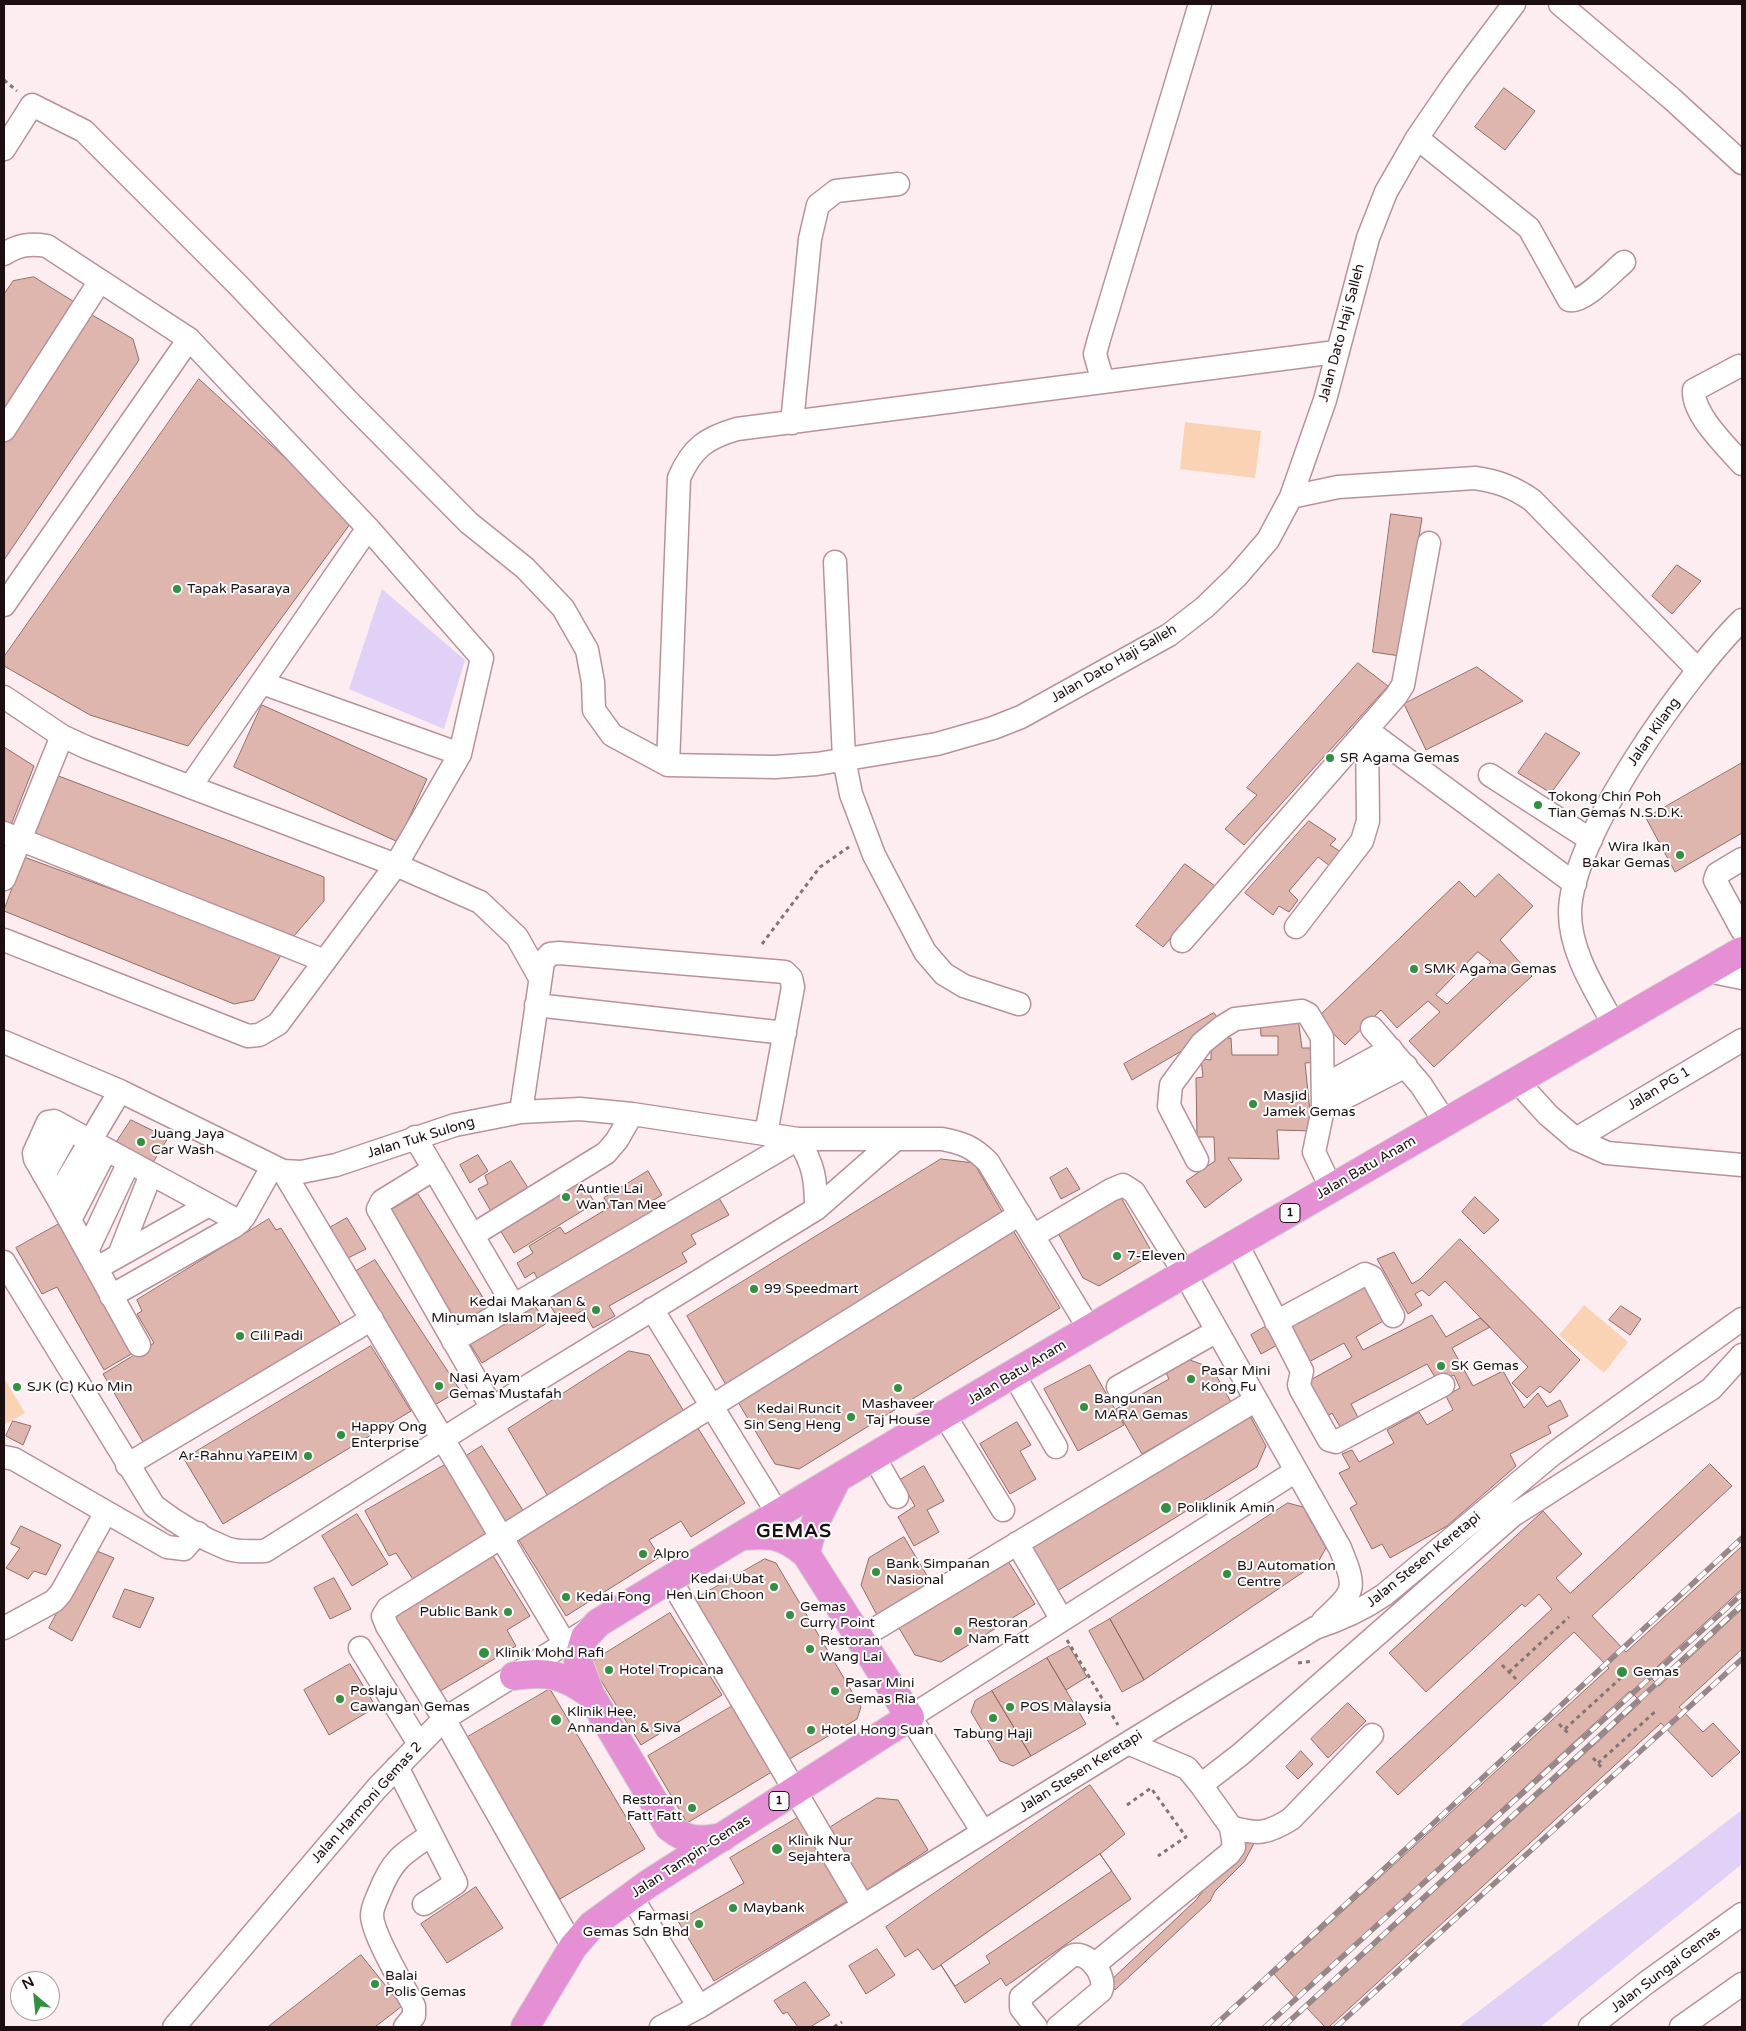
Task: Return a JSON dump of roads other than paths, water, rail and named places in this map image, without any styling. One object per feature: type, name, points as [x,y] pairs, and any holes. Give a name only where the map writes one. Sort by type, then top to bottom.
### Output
[{"type":"highway","name":"Jalan Batu Anam","points":[[838,1479],[1444,1122],[1742,951]]},
{"type":"highway","name":"1","points":[[640,1890],[661,1867],[670,1845],[669,1827],[590,1694],[578,1661],[585,1637],[598,1624],[670,1579],[838,1479]]},
{"type":"highway","points":[[806,1554],[809,1537],[817,1518],[838,1479]]},
{"type":"highway","points":[[742,1536],[765,1534],[788,1539],[806,1554],[910,1717]]},
{"type":"highway","points":[[514,1676],[538,1672],[560,1677],[574,1682],[590,1694]]},
{"type":"highway","name":"Jalan Tampin-Gemas","points":[[525,2027],[573,1946],[592,1924],[640,1890],[910,1717]]},
{"type":"highway","points":[[669,1827],[680,1836],[692,1840],[723,1837]]},
{"type":"street","points":[[1103,382],[1096,354],[1099,339],[1200,4]]},
{"type":"street","name":"Jalan Dato Haji Salleh","points":[[668,765],[775,767],[817,764],[937,744],[993,728],[1021,717],[1135,655],[1169,634],[1205,607],[1268,540],[1291,497],[1324,400],[1371,230],[1386,192],[1417,138],[1456,81],[1514,4]]},
{"type":"street","points":[[1560,4],[1671,98],[1742,162]]},
{"type":"street","points":[[4,149],[32,105],[84,131],[238,284],[349,402],[469,523],[525,568],[562,608],[587,650],[593,682],[594,710],[612,735],[668,765],[679,478],[686,461],[699,446],[714,435],[737,429],[1336,352]]},
{"type":"street","points":[[1417,138],[1529,228],[1569,300],[1573,301],[1583,298],[1624,262]]},
{"type":"street","points":[[792,423],[810,240],[818,205],[836,191],[898,184]]},
{"type":"street","points":[[4,254],[14,247],[34,244],[47,246],[189,339],[368,528],[482,658],[460,754],[396,865],[278,1024],[259,1035],[248,1036],[4,940]]},
{"type":"street","points":[[4,430],[100,281]]},
{"type":"street","points":[[4,605],[189,339]]},
{"type":"street","points":[[1739,366],[1694,390],[1694,399],[1712,429],[1742,464]]},
{"type":"street","points":[[1291,497],[1338,487],[1475,478],[1494,480],[1514,487],[1532,500],[1698,670]]},
{"type":"street","points":[[190,786],[368,528]]},
{"type":"street","points":[[1182,941],[1396,696],[1405,678],[1429,543]]},
{"type":"street","points":[[835,562],[844,759],[851,794],[874,855],[925,952],[940,970],[954,982],[1019,1004]]},
{"type":"street","name":"Jalan Kilang","points":[[1614,1025],[1576,947],[1570,914],[1574,884],[1591,840],[1627,771],[1698,670],[1742,620]]},
{"type":"street","points":[[262,683],[460,754]]},
{"type":"street","points":[[4,697],[62,736],[396,865],[480,902],[517,937],[540,978]]},
{"type":"street","points":[[1366,730],[1574,884]]},
{"type":"street","points":[[1296,927],[1362,841],[1368,821],[1366,730]]},
{"type":"street","points":[[4,879],[11,836],[62,736]]},
{"type":"street","points":[[1490,775],[1591,840]]},
{"type":"street","points":[[11,836],[325,961]]},
{"type":"street","points":[[1742,859],[1717,874],[1715,880],[1742,930]]},
{"type":"street","points":[[521,1112],[542,962],[550,954],[559,953],[784,972],[789,974],[793,982],[766,1134]]},
{"type":"street","points":[[1708,971],[1742,978]]},
{"type":"street","points":[[536,1005],[784,1032]]},
{"type":"street","points":[[1197,1160],[1169,1106],[1171,1085],[1202,1043],[1222,1027],[1235,1020],[1292,1011],[1308,1014],[1322,1037],[1323,1109],[1314,1152],[1331,1188]]},
{"type":"street","points":[[1372,1028],[1421,1084],[1444,1122]]},
{"type":"street","name":"Jalan PG 1","points":[[1576,1139],[1742,1040]]},
{"type":"street","points":[[1324,1086],[1391,1049]]},
{"type":"street","name":"Jalan Tuk Sulong","points":[[7,1050],[120,1091],[277,1169],[302,1172],[336,1165],[455,1125],[521,1112],[580,1109],[632,1114],[798,1139],[942,1139],[974,1148],[988,1162],[1090,1330]]},
{"type":"street","points":[[1323,1109],[1406,1066]]},
{"type":"street","points":[[1517,1081],[1548,1115],[1576,1139],[1607,1153],[1742,1165]]},
{"type":"street","points":[[70,1220],[120,1091]]},
{"type":"street","points":[[473,1235],[606,1153],[617,1140],[632,1114]]},
{"type":"street","points":[[139,1345],[44,1175],[69,1130],[240,1222]]},
{"type":"street","points":[[415,1137],[514,1306]]},
{"type":"street","points":[[453,1341],[798,1139],[810,1158],[816,1179],[816,1209]]},
{"type":"street","points":[[4,1262],[127,1465],[154,1506],[226,1548],[244,1552],[265,1551],[492,1408],[816,1209],[896,1139]]},
{"type":"street","points":[[57,1197],[98,1146]]},
{"type":"street","points":[[92,1260],[129,1162]]},
{"type":"street","points":[[112,1296],[240,1222],[277,1169],[372,1319],[565,1644]]},
{"type":"street","points":[[434,1169],[382,1200],[378,1209],[492,1408]]},
{"type":"street","points":[[119,1255],[151,1174]]},
{"type":"street","points":[[1033,1236],[1122,1184],[1134,1192],[1186,1274],[1340,1548],[1352,1578],[1349,1595],[1314,1628]]},
{"type":"street","points":[[159,1233],[180,1189]]},
{"type":"street","points":[[92,1260],[119,1255],[209,1205]]},
{"type":"street","points":[[573,1946],[444,1719],[387,1626],[383,1616],[388,1608],[501,1536],[1020,1214]]},
{"type":"street","points":[[1237,1244],[1302,1371],[1299,1385],[1329,1440],[1336,1442],[1443,1385]]},
{"type":"street","points":[[1276,1322],[1365,1274],[1372,1277],[1393,1316]]},
{"type":"street","points":[[652,1309],[778,1514]]},
{"type":"street","points":[[127,1465],[372,1319]]},
{"type":"street","name":"Jalan Stesen Keretapi","points":[[661,2027],[699,2007],[1314,1628],[1339,1621],[1384,1595],[1553,1454],[1742,1319]]},
{"type":"street","points":[[1118,1387],[1217,1331]]},
{"type":"street","points":[[1201,1785],[1241,1754],[1512,1516],[1705,1393],[1742,1355]]},
{"type":"street","points":[[1014,1375],[1056,1447]]},
{"type":"street","points":[[860,1638],[1256,1400]]},
{"type":"street","points":[[945,1416],[1003,1510]]},
{"type":"street","points":[[4,1457],[14,1459],[167,1547],[184,1549],[198,1533]]},
{"type":"street","points":[[874,1457],[897,1497]]},
{"type":"street","points":[[983,1832],[910,1717],[1296,1471]]},
{"type":"street","points":[[4,1628],[54,1601],[61,1593],[106,1512]]},
{"type":"street","points":[[1017,1543],[1060,1622]]},
{"type":"street","points":[[670,1579],[793,1792],[863,1906]]},
{"type":"street","name":"Jalan Harmoni Gemas 2","points":[[174,2027],[377,1788],[444,1719],[598,1624]]},
{"type":"street","points":[[360,1648],[419,1744]]},
{"type":"street","points":[[1231,1827],[1252,1833],[1262,1832],[1277,1828],[1291,1819],[1372,1735]]},
{"type":"street","points":[[1094,1965],[1229,1854],[1234,1847],[1231,1827],[1187,1768],[1128,1743]]},
{"type":"street","points":[[397,1767],[456,1883],[424,1904]]},
{"type":"street","points":[[405,2027],[414,2016],[414,2006],[375,1928],[372,1914],[391,1866],[402,1855],[431,1835]]},
{"type":"street","points":[[640,1890],[699,2007]]},
{"type":"street","name":"Jalan Sungai Gemas","points":[[1590,2027],[1646,1983],[1742,1914]]},
{"type":"street","points":[[1036,2027],[1021,2008],[1020,1997],[1074,1954],[1084,1955],[1094,1965],[1103,1980],[1100,1991],[1058,2027]]},
{"type":"street","points":[[1681,2027],[1742,1984]]},
{"type":"railway","points":[[1213,2027],[1742,1538]]},
{"type":"railway","points":[[1265,2027],[1742,1594]]},
{"type":"railway","points":[[1283,2027],[1742,1605]]},
{"type":"railway","points":[[1336,2027],[1742,1659]]},
{"type":"place","name":"Tapak Pasaraya","points":[[177,589]]},
{"type":"place","name":"SR Agama Gemas","points":[[1330,758]]},
{"type":"place","name":"Tokong Chin Poh Tian Gemas N.S.D.K.","points":[[1538,805]]},
{"type":"place","name":"Wira Ikan Bakar Gemas","points":[[1680,855]]},
{"type":"place","name":"SMK Agama Gemas","points":[[1414,969]]},
{"type":"place","name":"Masjid Jamek Gemas","points":[[1253,1104]]},
{"type":"place","name":"Juang Jaya Car Wash","points":[[141,1142]]},
{"type":"place","name":"Auntie Lai Wan Tan Mee","points":[[566,1197]]},
{"type":"place","name":"7-Eleven","points":[[1117,1256]]},
{"type":"place","name":"99 Speedmart","points":[[754,1289]]},
{"type":"place","name":"Kedai Makanan & Minuman Islam Majeed","points":[[596,1310]]},
{"type":"place","name":"Cili Padi","points":[[240,1336]]},
{"type":"place","name":"SK Gemas","points":[[1441,1366]]},
{"type":"place","name":"Pasar Mini Kong Fu","points":[[1191,1379]]},
{"type":"place","name":"Nasi Ayam Gemas Mustafah","points":[[439,1386]]},
{"type":"place","name":"SJK (C) Kuo Min","points":[[17,1387]]},
{"type":"place","name":"Mashaveer Taj House","points":[[898,1388]]},
{"type":"place","name":"Bangunan MARA Gemas","points":[[1084,1407]]},
{"type":"place","name":"Kedai Runcit Sin Seng Heng","points":[[851,1417]]},
{"type":"place","name":"Happy Ong Enterprise","points":[[341,1435]]},
{"type":"place","name":"Ar-Rahnu YaPEIM","points":[[308,1456]]},
{"type":"place","name":"Poliklinik Amin","points":[[1166,1508]]},
{"type":"place","name":"Alpro","points":[[643,1554]]},
{"type":"place","name":"Bank Simpanan Nasional","points":[[876,1572]]},
{"type":"place","name":"BJ Automation Centre","points":[[1227,1574]]},
{"type":"place","name":"Kedai Ubat Hen Lin Choon","points":[[774,1587]]},
{"type":"place","name":"Kedai Fong","points":[[566,1597]]},
{"type":"place","name":"Public Bank","points":[[508,1612]]},
{"type":"place","name":"Gemas Curry Point","points":[[790,1615]]},
{"type":"place","name":"Restoran Nam Fatt","points":[[958,1631]]},
{"type":"place","name":"Restoran Wang Lai","points":[[810,1649]]},
{"type":"place","name":"Klinik Mohd Rafi","points":[[484,1653]]},
{"type":"place","name":"Hotel Tropicana","points":[[609,1670]]},
{"type":"place","name":"Gemas","points":[[1622,1672]]},
{"type":"place","name":"Pasar Mini Gemas Ria","points":[[835,1691]]},
{"type":"place","name":"Poslaju Cawangan Gemas","points":[[340,1699]]},
{"type":"place","name":"POS Malaysia","points":[[1010,1707]]},
{"type":"place","name":"Tabung Haji","points":[[993,1718]]},
{"type":"place","name":"Klinik Hee, Annandan & Siva","points":[[556,1720]]},
{"type":"place","name":"Hotel Hong Suan","points":[[811,1730]]},
{"type":"place","name":"Restoran Fatt Fatt","points":[[692,1808]]},
{"type":"place","name":"Klinik Nur Sejahtera","points":[[777,1849]]},
{"type":"place","name":"Maybank","points":[[733,1908]]},
{"type":"place","name":"Farmasi Gemas Sdn Bhd","points":[[699,1924]]},
{"type":"place","name":"Balai Polis Gemas","points":[[375,1984]]},
{"type":"district","name":"GEMAS","points":[[794,1532]]}]
